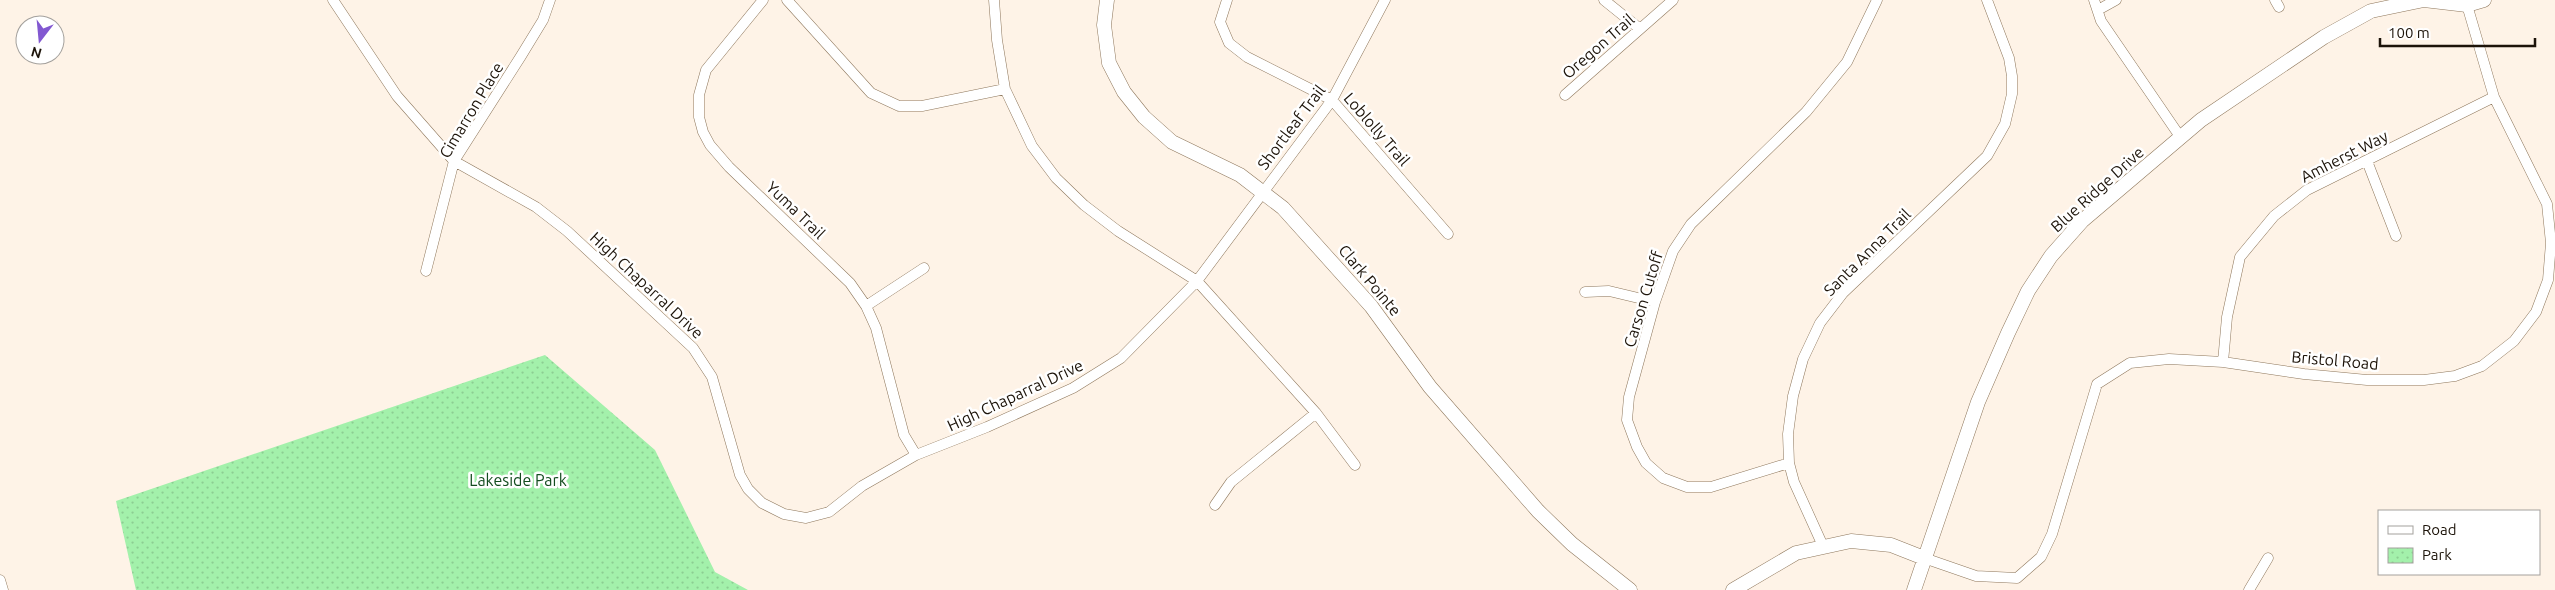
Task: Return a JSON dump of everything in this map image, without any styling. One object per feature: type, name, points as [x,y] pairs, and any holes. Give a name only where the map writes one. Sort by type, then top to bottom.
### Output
[{"type":"street","name":"High Chaparral Drive","points":[[333,0],[397,96],[454,161],[536,207],[567,231],[693,348],[712,378],[740,475],[748,489],[762,503],[784,514],[806,518],[829,512],[862,486],[916,455],[987,427],[1073,388],[1121,358],[1197,281],[1263,190]]},
{"type":"street","name":"Cimarron Place","points":[[426,271],[454,161],[521,56],[542,20],[550,0]]},
{"type":"street","name":"Yuma Trail","points":[[763,0],[706,70],[699,95],[699,117],[702,132],[710,145],[730,167],[850,283],[866,306],[876,328],[904,435],[916,455]]},
{"type":"street","points":[[786,0],[871,93],[899,106],[922,106],[1005,89]]},
{"type":"street","points":[[994,0],[997,40],[1005,89],[1032,146],[1056,178],[1084,205],[1118,231],[1197,281],[1316,413],[1355,465]]},
{"type":"street","name":"Clark Pointe","points":[[1107,0],[1104,25],[1109,63],[1124,92],[1144,117],[1172,142],[1240,175],[1263,190],[1307,233],[1371,306],[1430,387],[1538,511],[1572,544],[1630,590]]},
{"type":"street","name":"Loblolly Trail","points":[[1227,0],[1220,22],[1222,32],[1229,43],[1247,57],[1332,100],[1448,234]]},
{"type":"street","name":"Shortleaf Trail","points":[[1263,190],[1332,100],[1385,0]]},
{"type":"street","points":[[1604,0],[1640,29]]},
{"type":"street","name":"Oregon Trail","points":[[1565,95],[1673,0]]},
{"type":"street","name":"Carson Cutoff","points":[[1789,463],[1711,487],[1687,487],[1663,478],[1646,463],[1637,447],[1626,420],[1629,397],[1655,302],[1673,251],[1690,224],[1806,112],[1847,62],[1878,0]]},
{"type":"street","name":"Santa Anna Trail","points":[[1823,546],[1794,482],[1789,463],[1788,434],[1793,396],[1803,359],[1820,323],[1843,293],[1987,156],[2005,124],[2012,94],[2012,76],[2009,58],[1987,0]]},
{"type":"street","points":[[2094,0],[2101,21],[2181,138]]},
{"type":"street","points":[[2098,10],[2116,0]]},
{"type":"street","name":"Blue Ridge Drive","points":[[1914,590],[1978,402],[2028,292],[2051,256],[2082,222],[2201,120],[2324,37],[2371,11],[2424,0],[2466,5],[2484,0]]},
{"type":"street","name":"Bristol Road","points":[[1924,558],[1976,576],[2017,578],[2041,557],[2052,534],[2097,384],[2130,363],[2169,359],[2223,362],[2304,374],[2367,380],[2424,380],[2455,376],[2482,366],[2514,341],[2536,312],[2548,280],[2551,243],[2547,204],[2494,97],[2466,5]]},
{"type":"street","name":"Amherst Way","points":[[2223,362],[2227,317],[2240,257],[2274,216],[2307,190],[2494,97]]},
{"type":"street","points":[[2366,161],[2396,236]]},
{"type":"street","points":[[866,306],[924,268]]},
{"type":"street","points":[[1585,292],[1608,291],[1655,302]]},
{"type":"street","points":[[1215,505],[1231,482],[1316,413]]},
{"type":"street","points":[[1733,590],[1796,553],[1851,541],[1870,541],[1891,545],[1924,558]]},
{"type":"street","points":[[2249,590],[2268,558]]},
{"type":"street","points":[[0,580],[3,590]]},
{"type":"green space","name":"Lakeside Park","points":[[545,355],[655,450],[715,572],[748,590],[136,590],[116,501]]}]
